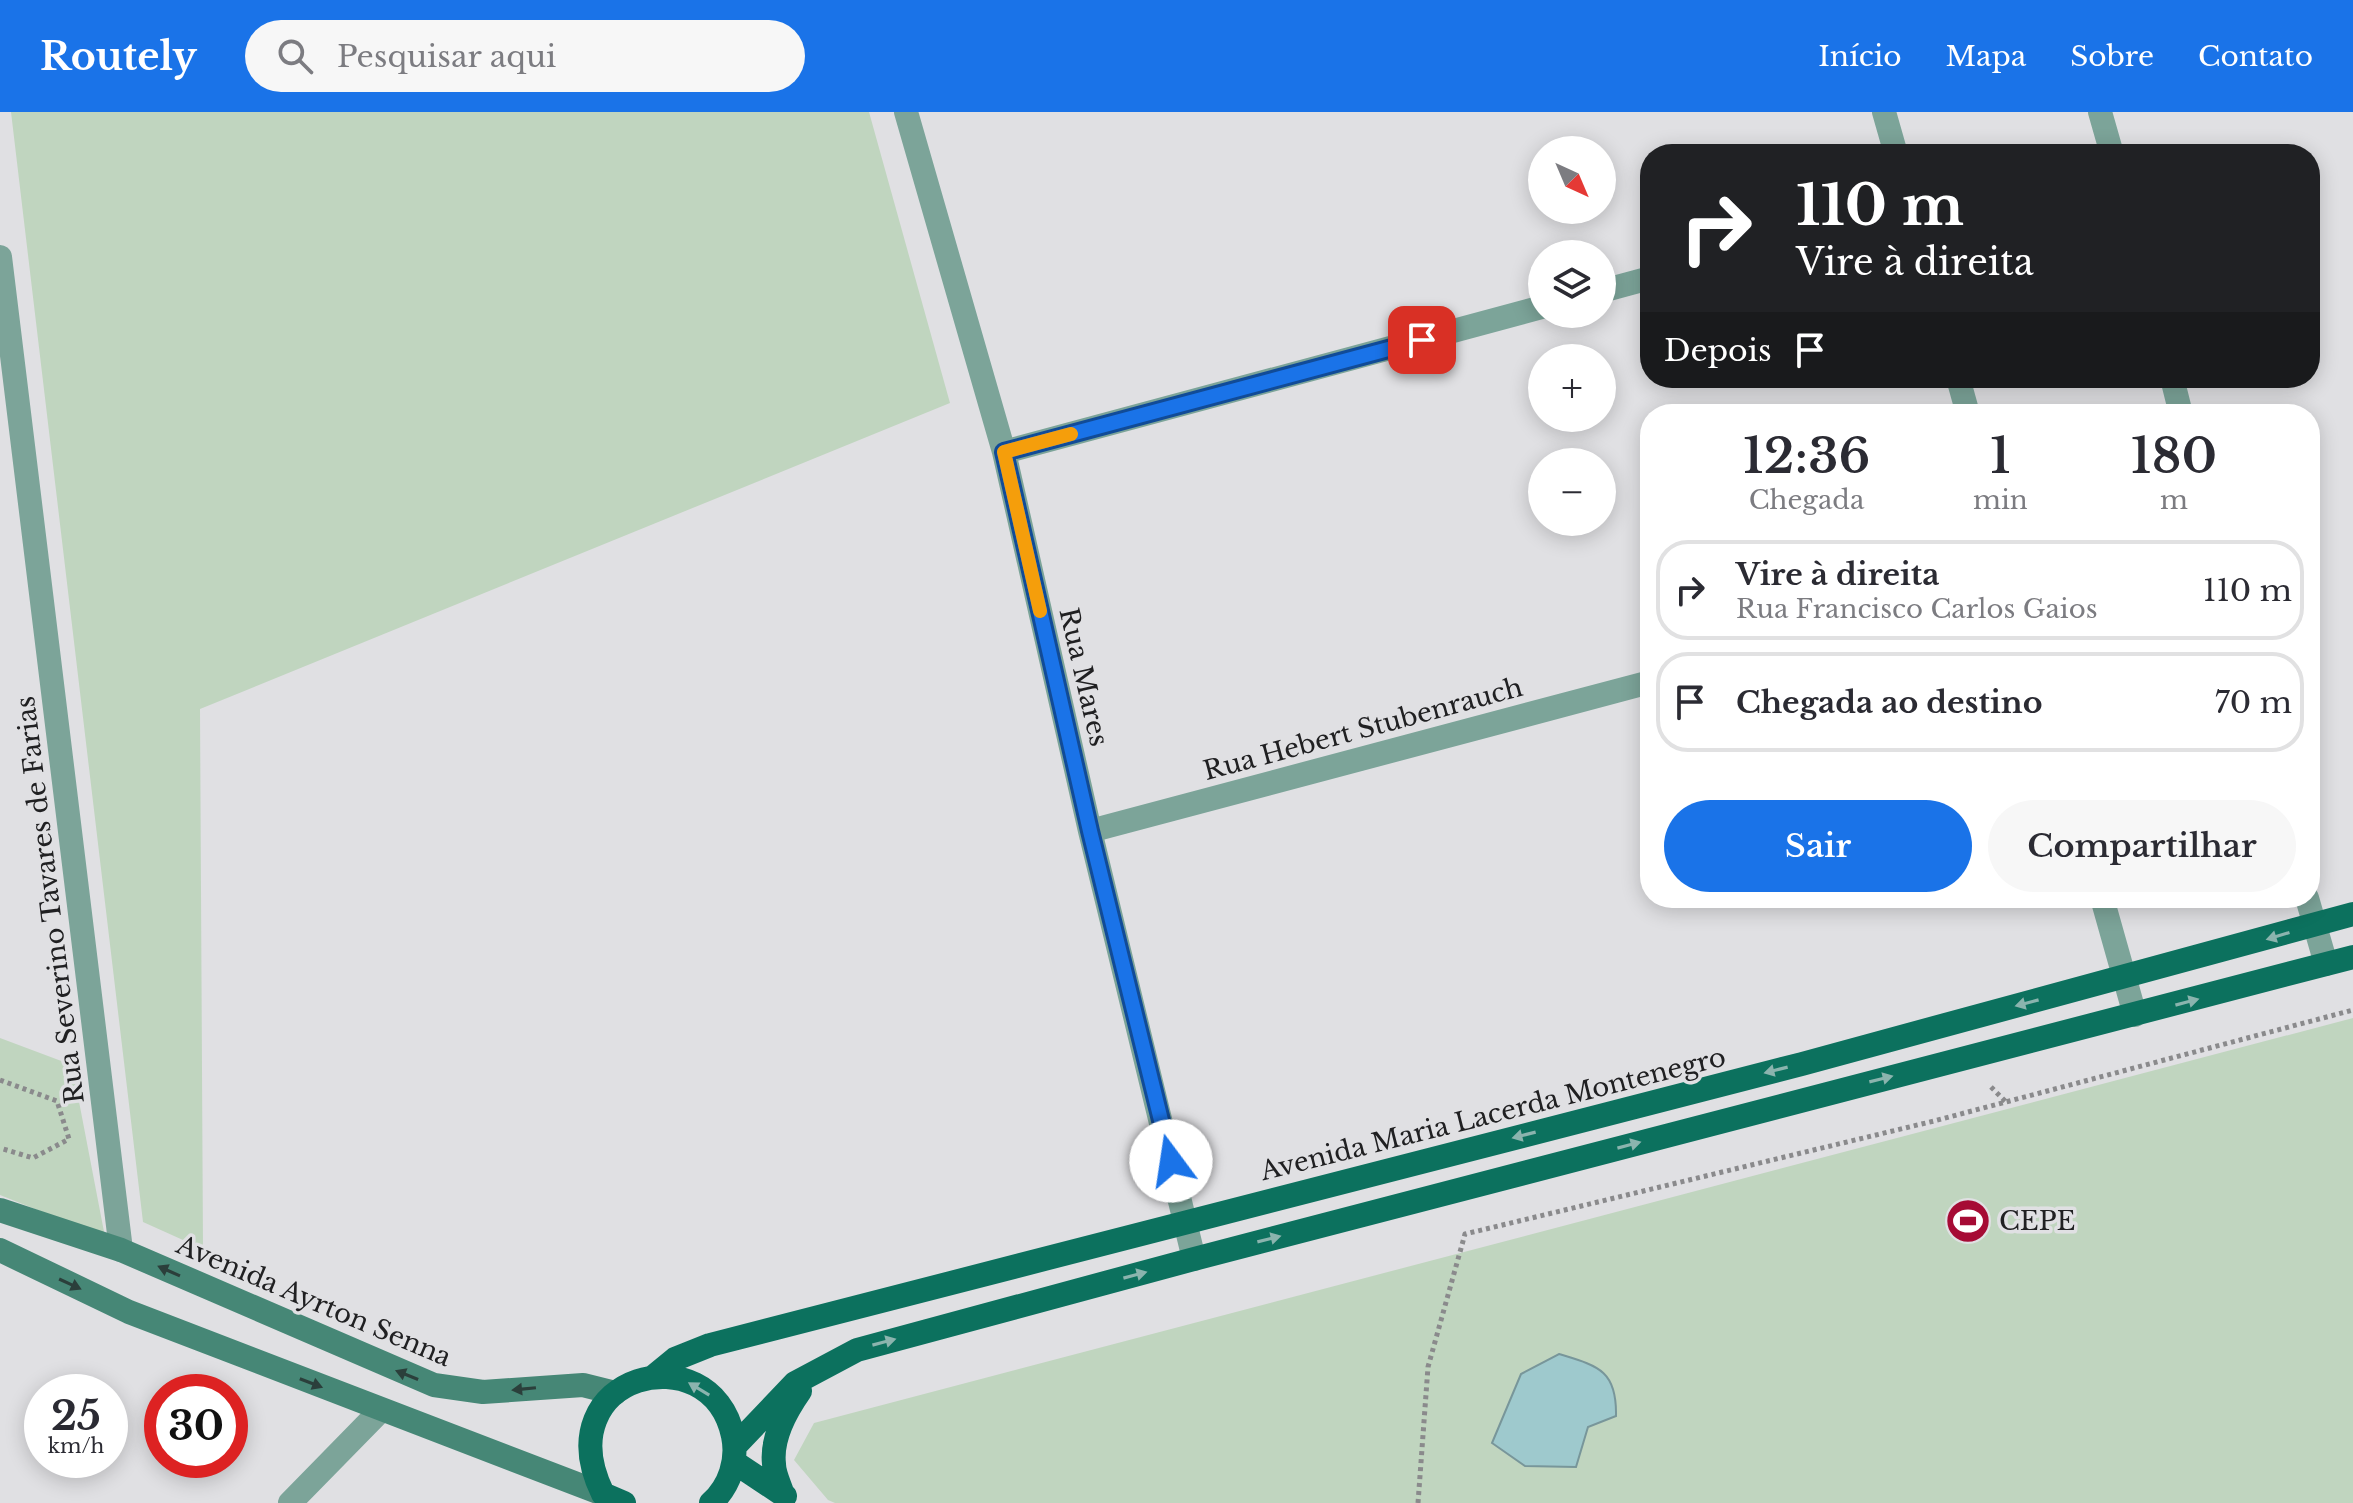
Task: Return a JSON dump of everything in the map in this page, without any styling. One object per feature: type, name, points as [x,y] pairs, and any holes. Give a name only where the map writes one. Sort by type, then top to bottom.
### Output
[{"type":"main road","name":"Avenida Maria Lacerda Montenegro","points":[[615,1393],[631,1383],[653,1377],[675,1359],[710,1345],[2124,977],[2353,914]]},
{"type":"main road","points":[[711,1503],[724,1488],[735,1454],[795,1383],[857,1350],[2353,957]]},
{"type":"main road","points":[[790,1499],[773,1463],[778,1434],[788,1408],[813,1373]]},
{"type":"main road","points":[[653,1377],[677,1378],[700,1386],[718,1402],[730,1422],[735,1454],[790,1499]]},
{"type":"main road","points":[[614,1499],[591,1470],[590,1436],[595,1420],[615,1393]]},
{"type":"street","name":"Rua Mares","points":[[906,112],[1004,452],[1090,831],[1194,1259]]},
{"type":"street","points":[[1884,112],[1893,144]]},
{"type":"street","points":[[2100,112],[2109,144]]},
{"type":"street","name":"Rua Severino Tavares de Farias","points":[[0,257],[121,1250]]},
{"type":"street","points":[[1616,287],[1640,281]]},
{"type":"street","points":[[1004,452],[1528,311]]},
{"type":"street","name":"Rua Hebert Stubenrauch","points":[[1090,831],[1640,685]]},
{"type":"street","points":[[2105,908],[2135,1015]]},
{"type":"street","points":[[2310,908],[2326,964]]},
{"type":"street","name":"Avenida Ayrton Senna","points":[[0,1210],[121,1250],[434,1385],[483,1392],[583,1385],[615,1393]]},
{"type":"street","points":[[0,1250],[129,1312],[614,1499]]},
{"type":"street","points":[[290,1503],[381,1410]]},
{"type":"path","points":[[1418,1503],[1428,1367],[1465,1234],[1948,1117],[2353,1010]]},
{"type":"path","points":[[0,1080],[57,1101],[69,1139],[33,1158],[0,1148]]},
{"type":"green space","points":[[11,112],[869,112],[950,403],[200,709],[203,1249],[143,1222]]},
{"type":"green space","name":"CEPE","points":[[2353,1018],[2353,1503],[835,1503],[828,1500],[794,1460],[814,1423]]},
{"type":"green space","points":[[0,1038],[72,1065],[105,1237],[0,1195]]},
{"type":"water","points":[[1559,1354],[1594,1367],[1609,1379],[1616,1416],[1588,1427],[1576,1467],[1525,1466],[1492,1443],[1521,1374]]},
{"type":"slow traffic","points":[[1040,611],[1004,452],[1071,434]]},
{"type":"place","name":"CEPE","points":[[1968,1221]]},
{"type":"route","points":[[1171,1161],[1090,831],[1004,452],[1422,340]]}]
